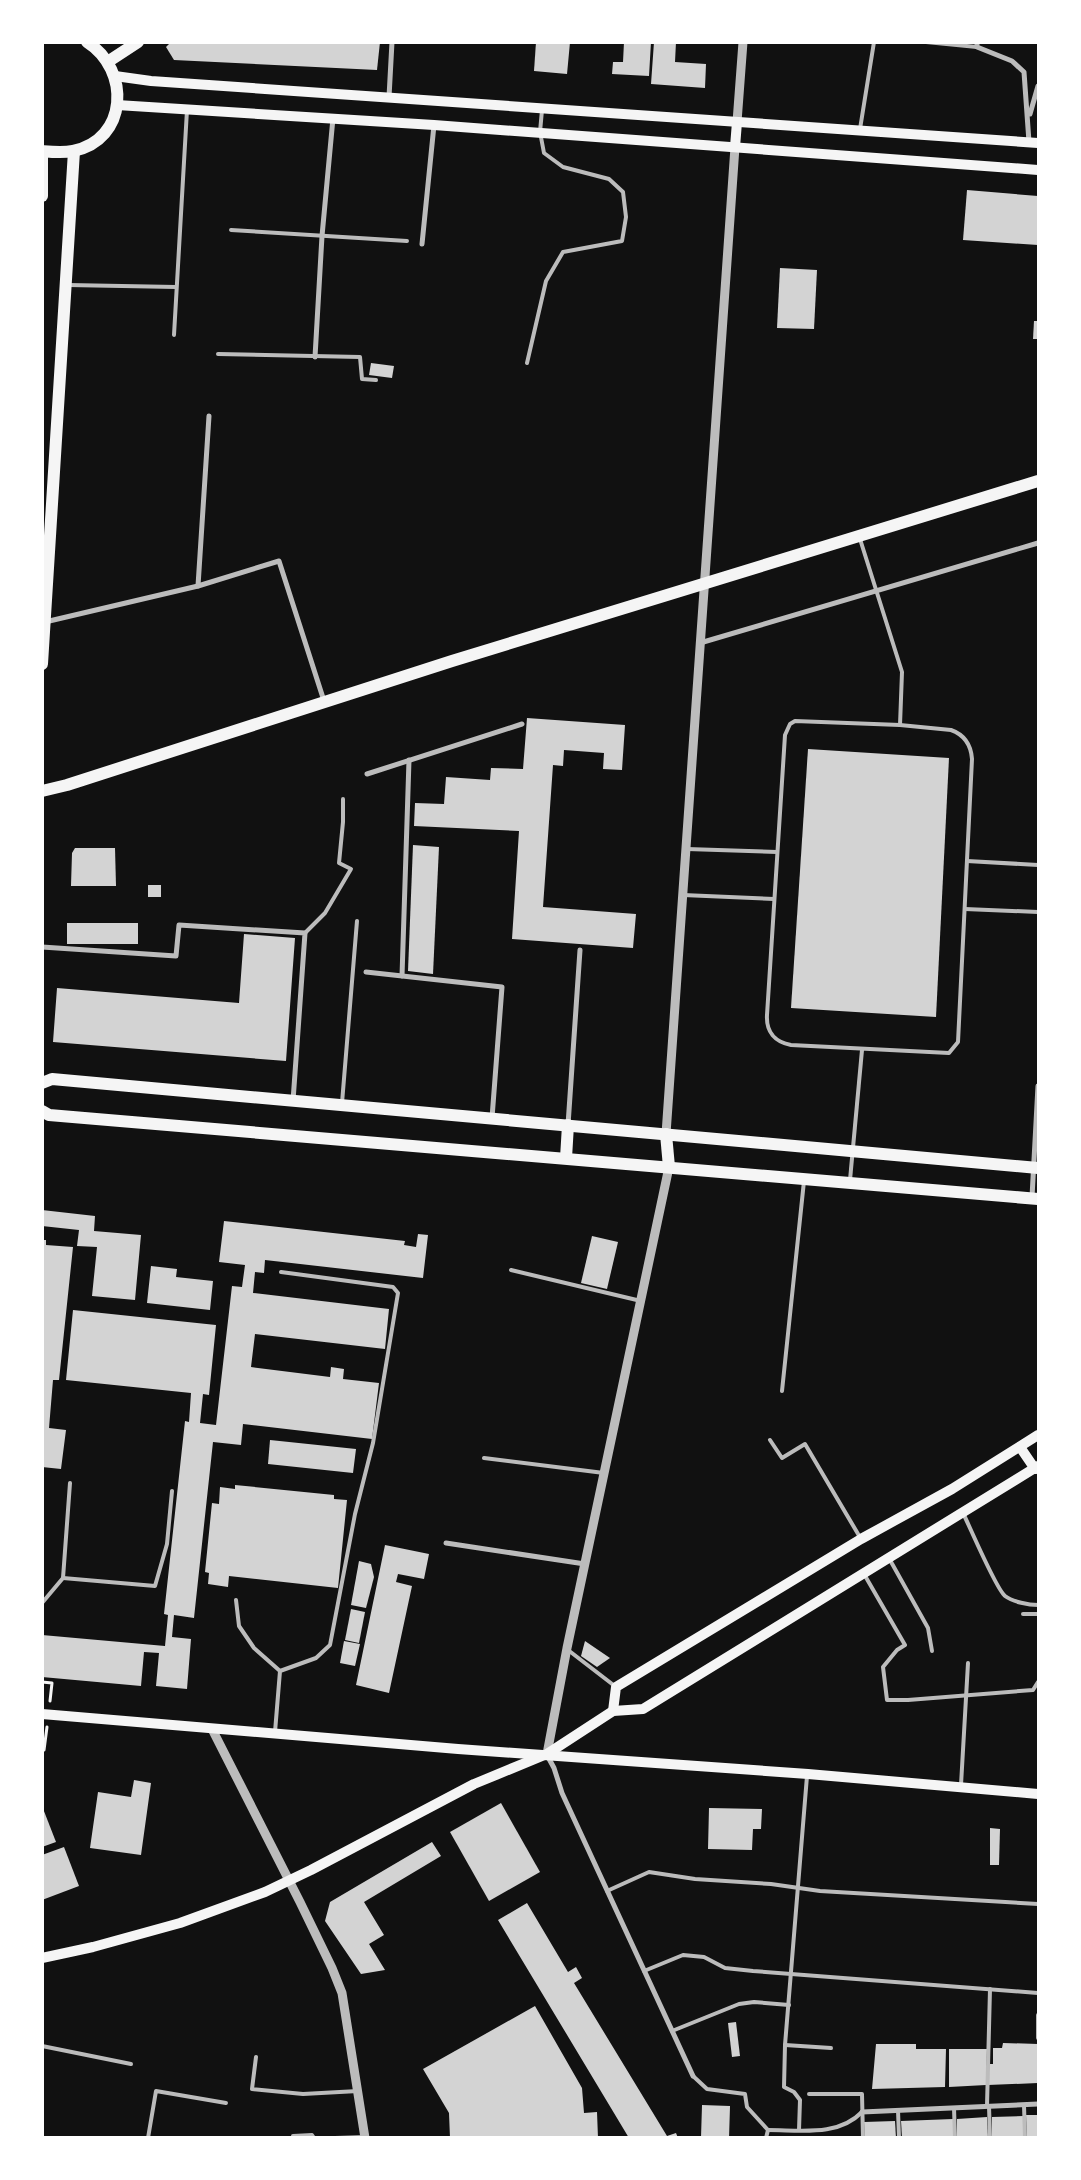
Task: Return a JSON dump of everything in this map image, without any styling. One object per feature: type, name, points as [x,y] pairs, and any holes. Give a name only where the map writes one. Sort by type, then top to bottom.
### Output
[{"type":"main road","points":[[42,196],[42,152],[74,151],[90,145],[103,134],[112,121],[118,105],[116,76],[109,61],[101,52],[87,42]]},
{"type":"main road","points":[[109,61],[138,42]]},
{"type":"main road","points":[[116,76],[151,82],[1034,143]]},
{"type":"main road","points":[[118,105],[434,124],[1038,170]]},
{"type":"main road","points":[[735,147],[737,122]]},
{"type":"main road","points":[[42,664],[43,622],[74,151]]},
{"type":"main road","points":[[42,791],[67,785],[705,583],[1038,481]]},
{"type":"main road","points":[[42,1083],[52,1079],[1036,1168]]},
{"type":"main road","points":[[42,1110],[49,1115],[1035,1198]]},
{"type":"main road","points":[[566,1158],[568,1126]]},
{"type":"main road","points":[[666,1134],[669,1167]]},
{"type":"main road","points":[[613,1711],[616,1686],[861,1539],[952,1489],[1038,1435]]},
{"type":"main road","points":[[42,1958],[93,1947],[180,1923],[264,1892],[474,1784],[547,1754],[613,1711],[643,1709],[963,1513],[1037,1470],[1020,1447]]},
{"type":"main road","points":[[42,1714],[275,1734],[808,1774],[1038,1794]]},
{"type":"street","points":[[389,97],[392,42]]},
{"type":"street","points":[[737,122],[743,42]]},
{"type":"street","points":[[977,45],[1012,61],[1024,72],[1029,119],[1034,143]]},
{"type":"street","points":[[1029,119],[1038,86]]},
{"type":"street","points":[[315,357],[322,236],[334,118]]},
{"type":"street","points":[[422,244],[434,124]]},
{"type":"street","points":[[666,1134],[735,147]]},
{"type":"street","points":[[198,586],[209,416]]},
{"type":"street","points":[[700,644],[1038,543]]},
{"type":"street","points":[[43,622],[198,586],[279,561],[325,702]]},
{"type":"street","points":[[367,774],[522,724]]},
{"type":"street","points":[[402,976],[409,760]]},
{"type":"street","points":[[42,947],[176,956],[179,925],[305,934],[293,1101]]},
{"type":"street","points":[[568,1126],[580,950]]},
{"type":"street","points":[[366,972],[502,987],[492,1118]]},
{"type":"street","points":[[1035,1198],[1038,1086]]},
{"type":"street","points":[[669,1167],[566,1648],[547,1754],[554,1768],[562,1793],[693,2076]]},
{"type":"street","points":[[446,1543],[585,1564]]},
{"type":"street","points":[[212,1728],[290,1880],[342,1993],[365,2137]]},
{"type":"street","points":[[862,2112],[1038,2104]]},
{"type":"lane","points":[[860,130],[874,42]]},
{"type":"lane","points":[[926,42],[977,45]]},
{"type":"lane","points":[[174,335],[187,108]]},
{"type":"lane","points":[[527,362],[546,281],[563,252],[622,241],[626,217],[623,192],[609,178],[564,167],[544,152],[540,132],[542,108]]},
{"type":"lane","points":[[231,230],[407,240]]},
{"type":"lane","points":[[65,285],[176,287]]},
{"type":"lane","points":[[218,354],[360,357],[362,379],[376,380]]},
{"type":"lane","points":[[859,536],[902,672],[900,725]]},
{"type":"lane","points":[[801,721],[900,725],[951,730],[964,738],[969,744],[972,759],[965,909],[958,1042],[949,1054],[784,1044],[773,1036],[768,1030],[767,1015],[777,852],[785,735],[790,724],[801,721]]},
{"type":"lane","points":[[305,934],[328,908],[351,869],[339,863],[343,829],[343,800]]},
{"type":"lane","points":[[686,849],[777,852]]},
{"type":"lane","points":[[967,861],[1038,865]]},
{"type":"lane","points":[[683,895],[774,899]]},
{"type":"lane","points":[[965,909],[1038,912]]},
{"type":"lane","points":[[342,1105],[356,921]]},
{"type":"lane","points":[[850,1183],[862,1050]]},
{"type":"lane","points":[[782,1391],[804,1179]]},
{"type":"lane","points":[[511,1270],[641,1301]]},
{"type":"lane","points":[[280,1671],[316,1658],[330,1645],[354,1514],[373,1443],[398,1293],[393,1286],[281,1272]]},
{"type":"lane","points":[[770,1440],[782,1458],[805,1444],[861,1539]]},
{"type":"lane","points":[[484,1458],[604,1473]]},
{"type":"lane","points":[[42,1603],[64,1578],[70,1483]]},
{"type":"lane","points":[[64,1578],[155,1586],[167,1544],[172,1491]]},
{"type":"lane","points":[[963,1513],[1005,1596],[1030,1605],[1038,1605]]},
{"type":"lane","points":[[889,1558],[928,1628],[932,1651]]},
{"type":"lane","points":[[863,1574],[905,1644],[893,1654],[883,1667],[887,1700],[1033,1690],[1038,1682]]},
{"type":"lane","points":[[236,1600],[239,1626],[254,1648],[280,1671]]},
{"type":"lane","points":[[1024,1614],[1038,1614]]},
{"type":"lane","points":[[566,1648],[580,1661],[616,1686]]},
{"type":"lane","points":[[960,1787],[968,1662]]},
{"type":"lane","points":[[275,1734],[280,1671]]},
{"type":"lane","points":[[800,2130],[800,2100],[794,2092],[784,2087],[785,2045],[808,1774]]},
{"type":"lane","points":[[607,1891],[649,1872],[695,1879],[820,1891],[1038,1904]]},
{"type":"lane","points":[[644,1971],[683,1956],[704,1957],[725,1968],[1038,1993]]},
{"type":"lane","points":[[990,1989],[988,2106],[990,2138]]},
{"type":"lane","points":[[672,2031],[739,2004],[754,2002],[789,2005]]},
{"type":"lane","points":[[1038,2015],[1038,2038]]},
{"type":"lane","points":[[785,2045],[830,2048]]},
{"type":"lane","points":[[42,2046],[131,2064]]},
{"type":"lane","points":[[256,2057],[252,2090],[303,2094],[358,2091]]},
{"type":"lane","points":[[693,2076],[707,2089],[745,2094],[748,2107],[768,2130],[830,2130],[853,2122],[862,2112]]},
{"type":"lane","points":[[148,2138],[156,2091],[226,2103]]},
{"type":"lane","points":[[809,2094],[862,2094],[863,2138]]},
{"type":"lane","points":[[1024,2105],[1025,2138]]},
{"type":"lane","points":[[954,2108],[955,2138]]},
{"type":"lane","points":[[898,2110],[899,2138]]},
{"type":"lane","points":[[766,2138],[768,2130]]},
{"type":"lane","points":[[293,2136],[312,2136],[314,2138]]},
{"type":"lane","points":[[335,2138],[365,2137]]},
{"type":"path","points":[[42,1682],[52,1683]]},
{"type":"building","points":[[171,42],[380,42],[377,70],[174,60],[166,47]]},
{"type":"building","points":[[536,42],[570,42],[567,74],[534,71]]},
{"type":"building","points":[[624,42],[651,42],[649,76],[612,74],[613,62],[623,62]]},
{"type":"building","points":[[654,42],[676,42],[675,62],[706,64],[705,88],[651,84]]},
{"type":"building","points":[[967,190],[1038,196],[1038,245],[963,240]]},
{"type":"building","points":[[780,268],[817,270],[814,329],[777,328]]},
{"type":"building","points":[[1034,321],[1038,321],[1038,339],[1033,339]]},
{"type":"building","points":[[371,363],[394,366],[392,378],[369,375]]},
{"type":"building","points":[[527,718],[625,725],[622,770],[603,769],[604,753],[564,750],[563,766],[553,765],[543,907],[636,914],[633,948],[512,939],[519,831],[414,826],[415,803],[444,804],[446,777],[490,780],[491,768],[523,769]]},
{"type":"building","points":[[808,749],[949,758],[936,1017],[791,1008]]},
{"type":"building","points":[[413,845],[439,847],[433,974],[408,971]]},
{"type":"building","points":[[75,848],[115,848],[116,886],[71,886],[72,853]]},
{"type":"building","points":[[148,885],[161,885],[161,897],[148,897]]},
{"type":"building","points":[[67,923],[138,923],[138,944],[67,944]]},
{"type":"building","points":[[244,934],[295,938],[286,1061],[53,1042],[57,988],[239,1003]]},
{"type":"building","points":[[42,1210],[95,1216],[94,1231],[141,1235],[135,1300],[92,1296],[97,1247],[77,1246],[79,1230],[42,1226]]},
{"type":"building","points":[[224,1221],[405,1241],[404,1245],[416,1247],[418,1234],[428,1235],[423,1278],[265,1260],[264,1273],[255,1272],[253,1293],[389,1309],[385,1349],[255,1334],[251,1367],[330,1377],[331,1367],[344,1369],[343,1379],[379,1383],[372,1439],[243,1424],[241,1445],[213,1442],[194,1618],[174,1615],[172,1637],[191,1639],[187,1689],[156,1686],[159,1653],[144,1652],[141,1686],[42,1677],[42,1635],[165,1646],[168,1615],[164,1614],[185,1421],[189,1422],[191,1393],[66,1380],[73,1310],[216,1325],[209,1395],[203,1394],[200,1423],[216,1425],[232,1286],[242,1287],[245,1265],[219,1262]]},
{"type":"building","points":[[592,1236],[618,1242],[607,1289],[581,1283]]},
{"type":"building","points":[[42,1240],[46,1240],[46,1245],[73,1247],[59,1380],[53,1380],[49,1428],[66,1430],[61,1469],[42,1467]]},
{"type":"building","points":[[151,1266],[177,1269],[176,1277],[213,1281],[210,1310],[147,1303]]},
{"type":"building","points":[[270,1440],[356,1449],[353,1473],[268,1464]]},
{"type":"building","points":[[235,1485],[334,1495],[334,1499],[347,1500],[338,1588],[229,1576],[228,1587],[208,1584],[209,1573],[205,1572],[212,1503],[219,1504],[220,1487],[235,1489]]},
{"type":"building","points":[[385,1545],[429,1554],[424,1579],[398,1574],[396,1582],[412,1586],[389,1693],[356,1685]]},
{"type":"building","points":[[359,1561],[371,1564],[374,1577],[366,1608],[351,1605]]},
{"type":"building","points":[[351,1609],[365,1612],[359,1643],[345,1640]]},
{"type":"building","points":[[344,1641],[360,1644],[355,1666],[340,1663]]},
{"type":"building","points":[[585,1641],[610,1658],[597,1667],[581,1656]]},
{"type":"building","points":[[134,1780],[151,1783],[141,1855],[90,1848],[98,1792],[131,1797]]},
{"type":"building","points":[[501,1803],[540,1872],[489,1901],[450,1832]]},
{"type":"building","points":[[42,1806],[56,1842],[42,1847]]},
{"type":"building","points":[[709,1808],[762,1809],[761,1829],[753,1829],[752,1850],[708,1849]]},
{"type":"building","points":[[990,1828],[1000,1829],[999,1865],[990,1865]]},
{"type":"building","points":[[432,1842],[441,1856],[364,1902],[384,1935],[369,1944],[385,1970],[361,1974],[325,1921],[330,1902]]},
{"type":"building","points":[[64,1847],[79,1886],[42,1900],[42,1855]]},
{"type":"building","points":[[527,1903],[568,1972],[576,1967],[582,1978],[574,1983],[667,2136],[676,2133],[678,2138],[629,2138],[498,1920]]},
{"type":"building","points":[[535,2006],[582,2088],[584,2113],[597,2112],[598,2138],[450,2138],[449,2113],[423,2069]]},
{"type":"building","points":[[736,2022],[740,2056],[732,2057],[728,2023]]},
{"type":"building","points":[[1003,2043],[1038,2044],[1038,2083],[988,2085],[989,2064],[993,2064],[993,2048],[1002,2048]]},
{"type":"building","points":[[876,2044],[916,2044],[916,2049],[946,2049],[945,2087],[872,2089]]},
{"type":"building","points":[[949,2049],[987,2049],[986,2085],[949,2087]]},
{"type":"building","points":[[702,2105],[730,2106],[729,2138],[701,2138]]},
{"type":"building","points":[[1026,2115],[1038,2115],[1038,2138],[1027,2138]]},
{"type":"building","points":[[1023,2116],[1024,2138],[992,2138],[992,2117]]},
{"type":"building","points":[[987,2117],[988,2138],[957,2138],[957,2119]]},
{"type":"building","points":[[953,2119],[954,2138],[902,2138],[901,2121]]},
{"type":"building","points":[[895,2121],[896,2138],[865,2138],[864,2122]]}]
